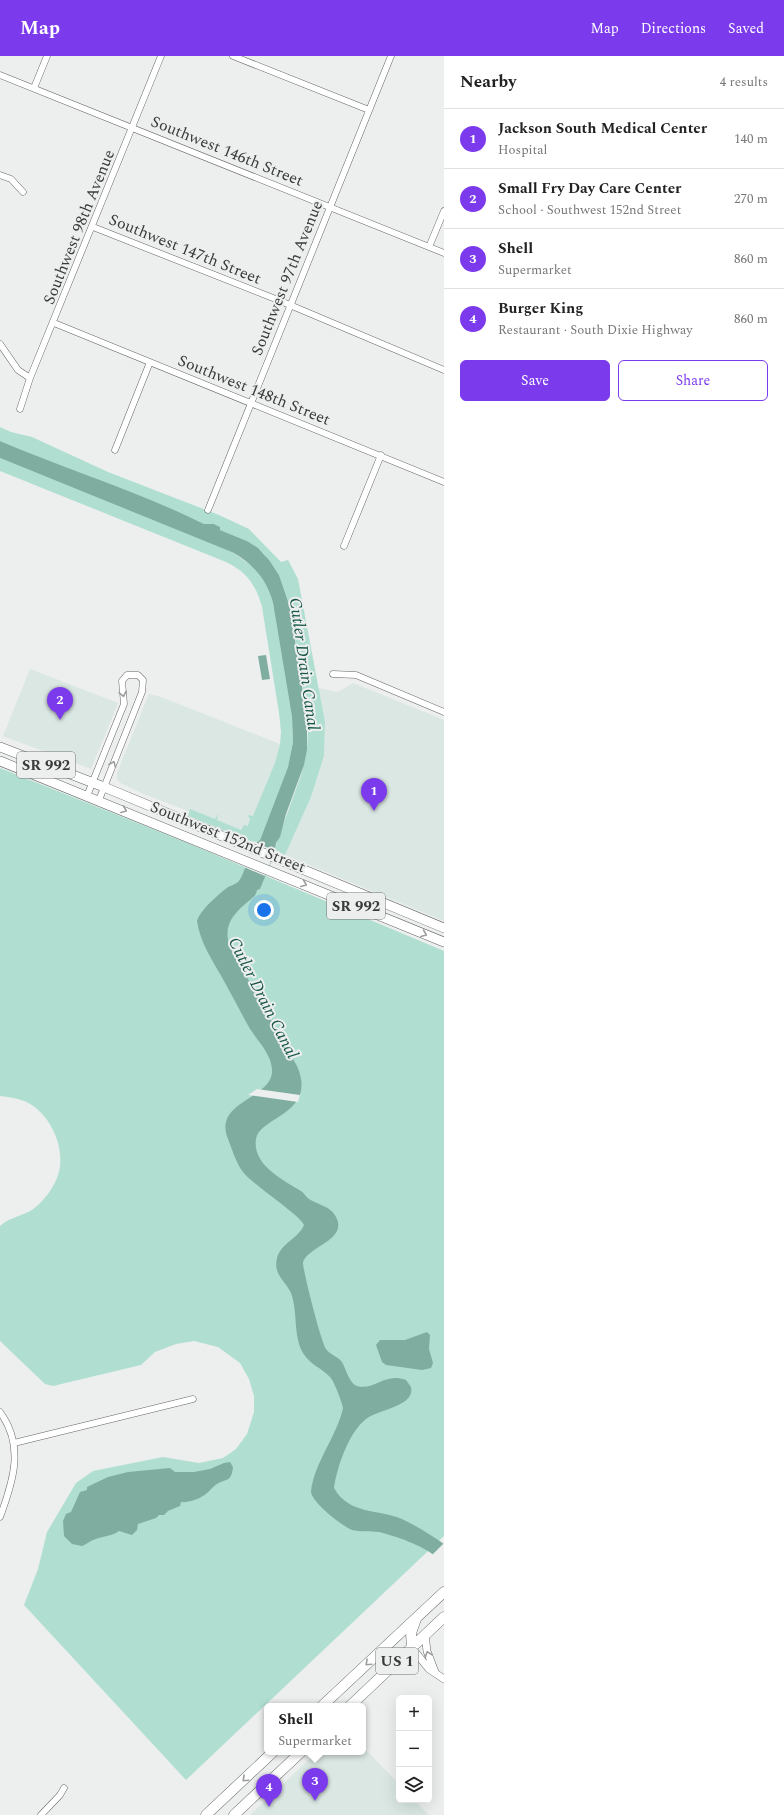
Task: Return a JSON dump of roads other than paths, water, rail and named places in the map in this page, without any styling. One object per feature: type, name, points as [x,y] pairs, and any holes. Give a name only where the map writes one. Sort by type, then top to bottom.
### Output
[{"type":"highway","name":"US 1","points":[[325,1703],[444,1592]]},
{"type":"highway","points":[[412,1648],[411,1633],[417,1617]]},
{"type":"highway","name":"US 1","points":[[353,1703],[444,1617]]},
{"type":"highway","points":[[213,1813],[270,1755]]},
{"type":"highway","points":[[234,1815],[298,1755]]},
{"type":"main road","name":"Southwest 152nd Street","points":[[0,747],[92,783],[444,928]]},
{"type":"main road","name":"Southwest 152nd Street","points":[[0,761],[99,800],[444,942]]},
{"type":"street","points":[[34,88],[47,56]]},
{"type":"street","name":"Southwest 98th Avenue","points":[[20,409],[30,378],[54,323],[161,56]]},
{"type":"street","points":[[233,56],[369,110]]},
{"type":"street","name":"Southwest 97th Avenue","points":[[208,510],[391,56]]},
{"type":"street","name":"Southwest 146th Street","points":[[0,75],[330,206],[444,253]]},
{"type":"street","points":[[0,175],[12,179],[23,192]]},
{"type":"street","points":[[429,247],[444,211]]},
{"type":"street","name":"Southwest 147th Street","points":[[93,227],[291,305],[444,370]]},
{"type":"street","name":"Southwest 148th Street","points":[[54,323],[251,402],[444,482]]},
{"type":"street","points":[[0,344],[15,367],[30,378]]},
{"type":"street","points":[[115,450],[150,362]]},
{"type":"street","points":[[344,546],[381,455]]},
{"type":"street","points":[[333,674],[356,675],[444,712]]},
{"type":"street","points":[[87,796],[124,704],[122,682],[127,675],[138,675],[143,680],[142,692],[99,800]]},
{"type":"street","points":[[14,1443],[192,1399]]},
{"type":"street","points":[[0,1412],[7,1423],[14,1443],[14,1471],[0,1517]]},
{"type":"street","points":[[424,1635],[427,1651],[435,1672]]},
{"type":"street","points":[[412,1648],[426,1666],[444,1678]]},
{"type":"street","points":[[41,1815],[60,1795],[64,1788]]},
{"type":"place","name":"Small Fry Day Care Center","points":[[60,720]]},
{"type":"place","name":"Jackson South Medical Center","points":[[374,811]]},
{"type":"place","name":"Shell","points":[[315,1801]]},
{"type":"place","name":"Burger King","points":[[269,1807]]},
{"type":"water label","name":"Cutler Drain Canal","points":[[304,664]]},
{"type":"water label","name":"Cutler Drain Canal","points":[[263,998]]}]
